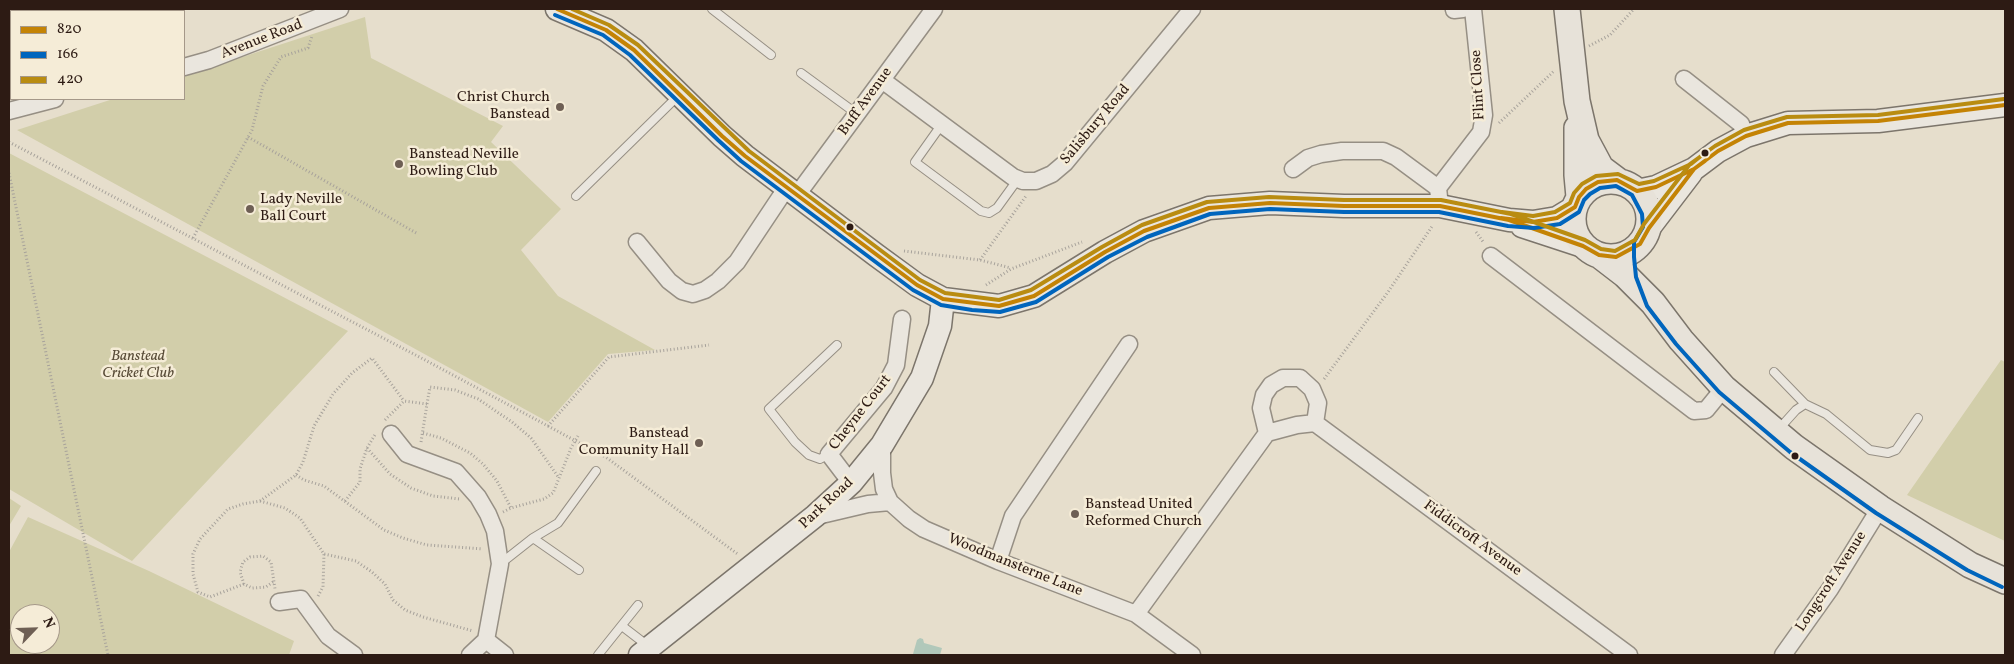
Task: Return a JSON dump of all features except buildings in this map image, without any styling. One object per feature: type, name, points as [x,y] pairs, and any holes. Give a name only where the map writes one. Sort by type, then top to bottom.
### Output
[{"type":"main road","points":[[1567,9],[1577,101],[1586,140],[1595,160],[1601,168],[1627,185],[1643,200],[1648,213],[1644,236],[1642,275],[1653,303]]},
{"type":"main road","points":[[567,11],[606,30],[634,50],[722,136],[917,284],[943,299],[999,306],[1034,296],[1105,252],[1144,232],[1209,208],[1270,203],[1344,206],[1439,197],[1591,250],[1616,256],[1628,252],[1644,236],[1694,169]]},
{"type":"main road","points":[[1577,101],[1577,202]]},
{"type":"main road","points":[[2005,105],[1878,121],[1788,123],[1746,136],[1718,151],[1694,169],[1656,187],[1598,182],[1586,189],[1577,202],[1572,214],[1573,227],[1591,250],[1625,275],[1653,303],[1681,340],[1724,388],[1794,447],[1880,508],[1970,565],[2005,582]]},
{"type":"main road","points":[[1509,220],[1544,222],[1557,218],[1577,202]]},
{"type":"main road","name":"Park Road","points":[[644,651],[816,516],[851,483],[882,445],[922,378],[940,326],[943,299]]},
{"type":"street","name":"Avenue Road","points":[[185,67],[209,60],[340,9]]},
{"type":"street","name":"Buff Avenue","points":[[637,242],[669,281],[682,291],[693,294],[705,290],[718,281],[737,262],[792,191],[857,114],[934,9]]},
{"type":"street","name":"Salisbury Road","points":[[1036,181],[1052,174],[1066,163],[1192,9]]},
{"type":"street","name":"Flint Close","points":[[1439,197],[1481,132],[1484,115],[1473,9]]},
{"type":"street","points":[[1684,79],[1740,124],[1746,136]]},
{"type":"street","points":[[882,80],[1018,179],[1036,181]]},
{"type":"street","points":[[9,111],[47,100]]},
{"type":"street","points":[[1293,169],[1308,158],[1322,154],[1342,151],[1383,150],[1396,157],[1439,197]]},
{"type":"street","points":[[1491,256],[1694,411],[1706,410],[1724,388]]},
{"type":"street","name":"Cheyne Court","points":[[851,483],[829,454],[884,388],[896,366],[902,319]]},
{"type":"street","points":[[998,561],[1013,516],[1129,344]]},
{"type":"street","name":"Cheyne Court","points":[[896,366],[922,378]]},
{"type":"street","points":[[1136,614],[1267,432],[1315,423],[1318,404],[1312,389],[1300,378],[1283,378],[1271,385],[1264,395],[1261,408],[1267,432]]},
{"type":"street","name":"Fiddicroft Avenue","points":[[1315,423],[1629,655]]},
{"type":"street","points":[[391,434],[407,454],[456,472],[478,497],[490,518],[499,556],[486,640],[470,655]]},
{"type":"street","points":[[816,516],[868,504],[890,502],[884,489],[882,445]]},
{"type":"street","name":"Woodmansterne Lane","points":[[890,502],[924,529],[998,561],[1136,614],[1192,655]]},
{"type":"street","name":"Longcroft Avenue","points":[[1783,655],[1830,589],[1880,508]]},
{"type":"street","points":[[278,602],[300,599],[328,636],[354,655]]},
{"type":"street","points":[[486,640],[505,655]]},
{"type":"lane","points":[[712,9],[771,55]]},
{"type":"lane","points":[[801,73],[857,114]]},
{"type":"lane","points":[[576,196],[680,94]]},
{"type":"lane","points":[[942,124],[915,162],[981,211],[989,213],[997,208],[1018,179]]},
{"type":"lane","points":[[829,454],[820,459],[810,455],[795,442],[769,408],[837,345]]},
{"type":"lane","points":[[1774,372],[1805,404],[1826,414],[1870,450],[1888,453],[1896,450],[1918,418]]},
{"type":"lane","points":[[1777,432],[1796,410],[1805,404]]},
{"type":"lane","points":[[499,556],[558,522],[596,471]]},
{"type":"lane","points":[[533,538],[579,570]]},
{"type":"lane","points":[[598,655],[638,606]]},
{"type":"lane","points":[[622,626],[644,651]]},
{"type":"path","points":[[1481,132],[1494,128],[1571,55],[1610,35],[1634,9]]},
{"type":"path","points":[[193,238],[252,130],[263,86],[281,57],[308,48],[319,18]]},
{"type":"path","points":[[248,137],[418,234]]},
{"type":"path","points":[[9,142],[607,458],[753,566]]},
{"type":"path","points":[[9,173],[108,655]]},
{"type":"path","points":[[980,260],[1036,181]]},
{"type":"path","points":[[1312,389],[1320,384],[1388,292],[1421,240],[1438,218],[1439,197]]},
{"type":"path","points":[[897,250],[980,260],[1012,268]]},
{"type":"path","points":[[548,426],[609,357],[710,345]]},
{"type":"path","points":[[260,501],[296,475],[303,462],[314,426],[333,394],[352,373],[372,358],[404,402]]},
{"type":"path","points":[[427,404],[430,387],[455,390],[478,399],[512,422],[531,438],[559,478]]},
{"type":"path","points":[[423,433],[458,445],[477,458],[497,481],[510,508]]},
{"type":"path","points":[[490,518],[510,508],[544,499],[553,493],[578,436]]},
{"type":"path","points":[[345,501],[360,482],[360,469],[367,448],[390,474],[411,488],[433,496],[456,499],[478,497]]},
{"type":"path","points":[[296,475],[304,480],[324,486],[384,530],[427,545],[499,556]]},
{"type":"path","points":[[244,584],[210,596],[198,592],[193,574],[193,554],[200,538],[228,509],[260,501],[285,508],[300,518],[324,554],[323,586],[311,613]]},
{"type":"path","points":[[324,554],[356,561],[372,572],[385,584],[393,600],[404,610],[472,630],[486,640]]},
{"type":"path","points":[[273,582],[266,587],[252,588],[244,584],[240,572],[243,562],[250,557],[263,556],[271,562],[278,602]]},
{"type":"green space","points":[[365,17],[371,58],[503,126],[491,142],[561,209],[521,250],[558,296],[655,350],[608,354],[548,422],[17,130],[110,100],[185,100],[185,76]]},
{"type":"green space","name":"Banstead Cricket Club","points":[[9,153],[348,331],[132,561],[9,489]]},
{"type":"green space","points":[[2001,360],[2005,362],[2005,541],[1907,495]]},
{"type":"green space","points":[[9,498],[21,506],[9,526]]},
{"type":"green space","points":[[28,517],[149,571],[294,641],[289,655],[9,655],[9,552]]},
{"type":"shaded area","points":[[923,639],[924,643],[942,648],[940,655],[913,654],[917,640]]},
{"type":"transit line","name":"820","points":[[557,9],[606,30],[634,50],[745,156],[917,285],[943,299],[999,306],[1034,296],[1105,252],[1144,231],[1209,208],[1270,203],[1344,206],[1440,206],[1509,220],[1583,246],[1599,255],[1616,257],[1640,244],[1649,228],[1694,169],[1718,151],[1746,136],[1788,123],[1878,121],[2005,105]]},
{"type":"transit line","name":"420","points":[[572,9],[609,25],[638,45],[749,151],[920,280],[945,293],[999,300],[1031,290],[1142,225],[1207,202],[1269,197],[1344,200],[1441,200],[1511,214],[1585,240],[1601,249],[1615,251],[1635,240],[1644,224],[1690,164],[1715,146],[1744,130],[1787,117],[1878,115],[2004,99]]},
{"type":"transit line","name":"166","points":[[555,15],[603,35],[630,55],[741,161],[913,290],[941,305],[972,310],[1000,312],[1036,302],[1108,257],[1147,237],[1210,214],[1270,209],[1344,212],[1439,212],[1508,226],[1534,228],[1560,224],[1579,212],[1584,200],[1590,194],[1600,188],[1616,186],[1632,195],[1642,214],[1643,227],[1634,242],[1634,257],[1636,277],[1647,306],[1676,344],[1719,392],[1790,452],[1876,513],[1967,570],[2002,587]]},
{"type":"transit line","name":"420","points":[[1502,212],[1533,216],[1555,212],[1570,203],[1574,193],[1582,184],[1596,176],[1618,174],[1639,184],[1654,181],[1691,164],[1701,156]]},
{"type":"transit line","name":"820","points":[[1501,218],[1533,222],[1557,218],[1575,207],[1579,197],[1586,189],[1598,182],[1617,180],[1637,191],[1656,187],[1694,169],[1705,161]]},
{"type":"place","name":"Christ Church Banstead","points":[[560,107]]},
{"type":"place","name":"Banstead Neville Bowling Club","points":[[399,164]]},
{"type":"place","name":"Lady Neville Ball Court","points":[[250,209]]},
{"type":"place","name":"Banstead Community Hall","points":[[699,443]]},
{"type":"place","name":"Banstead United Reformed Church","points":[[1075,514]]}]
